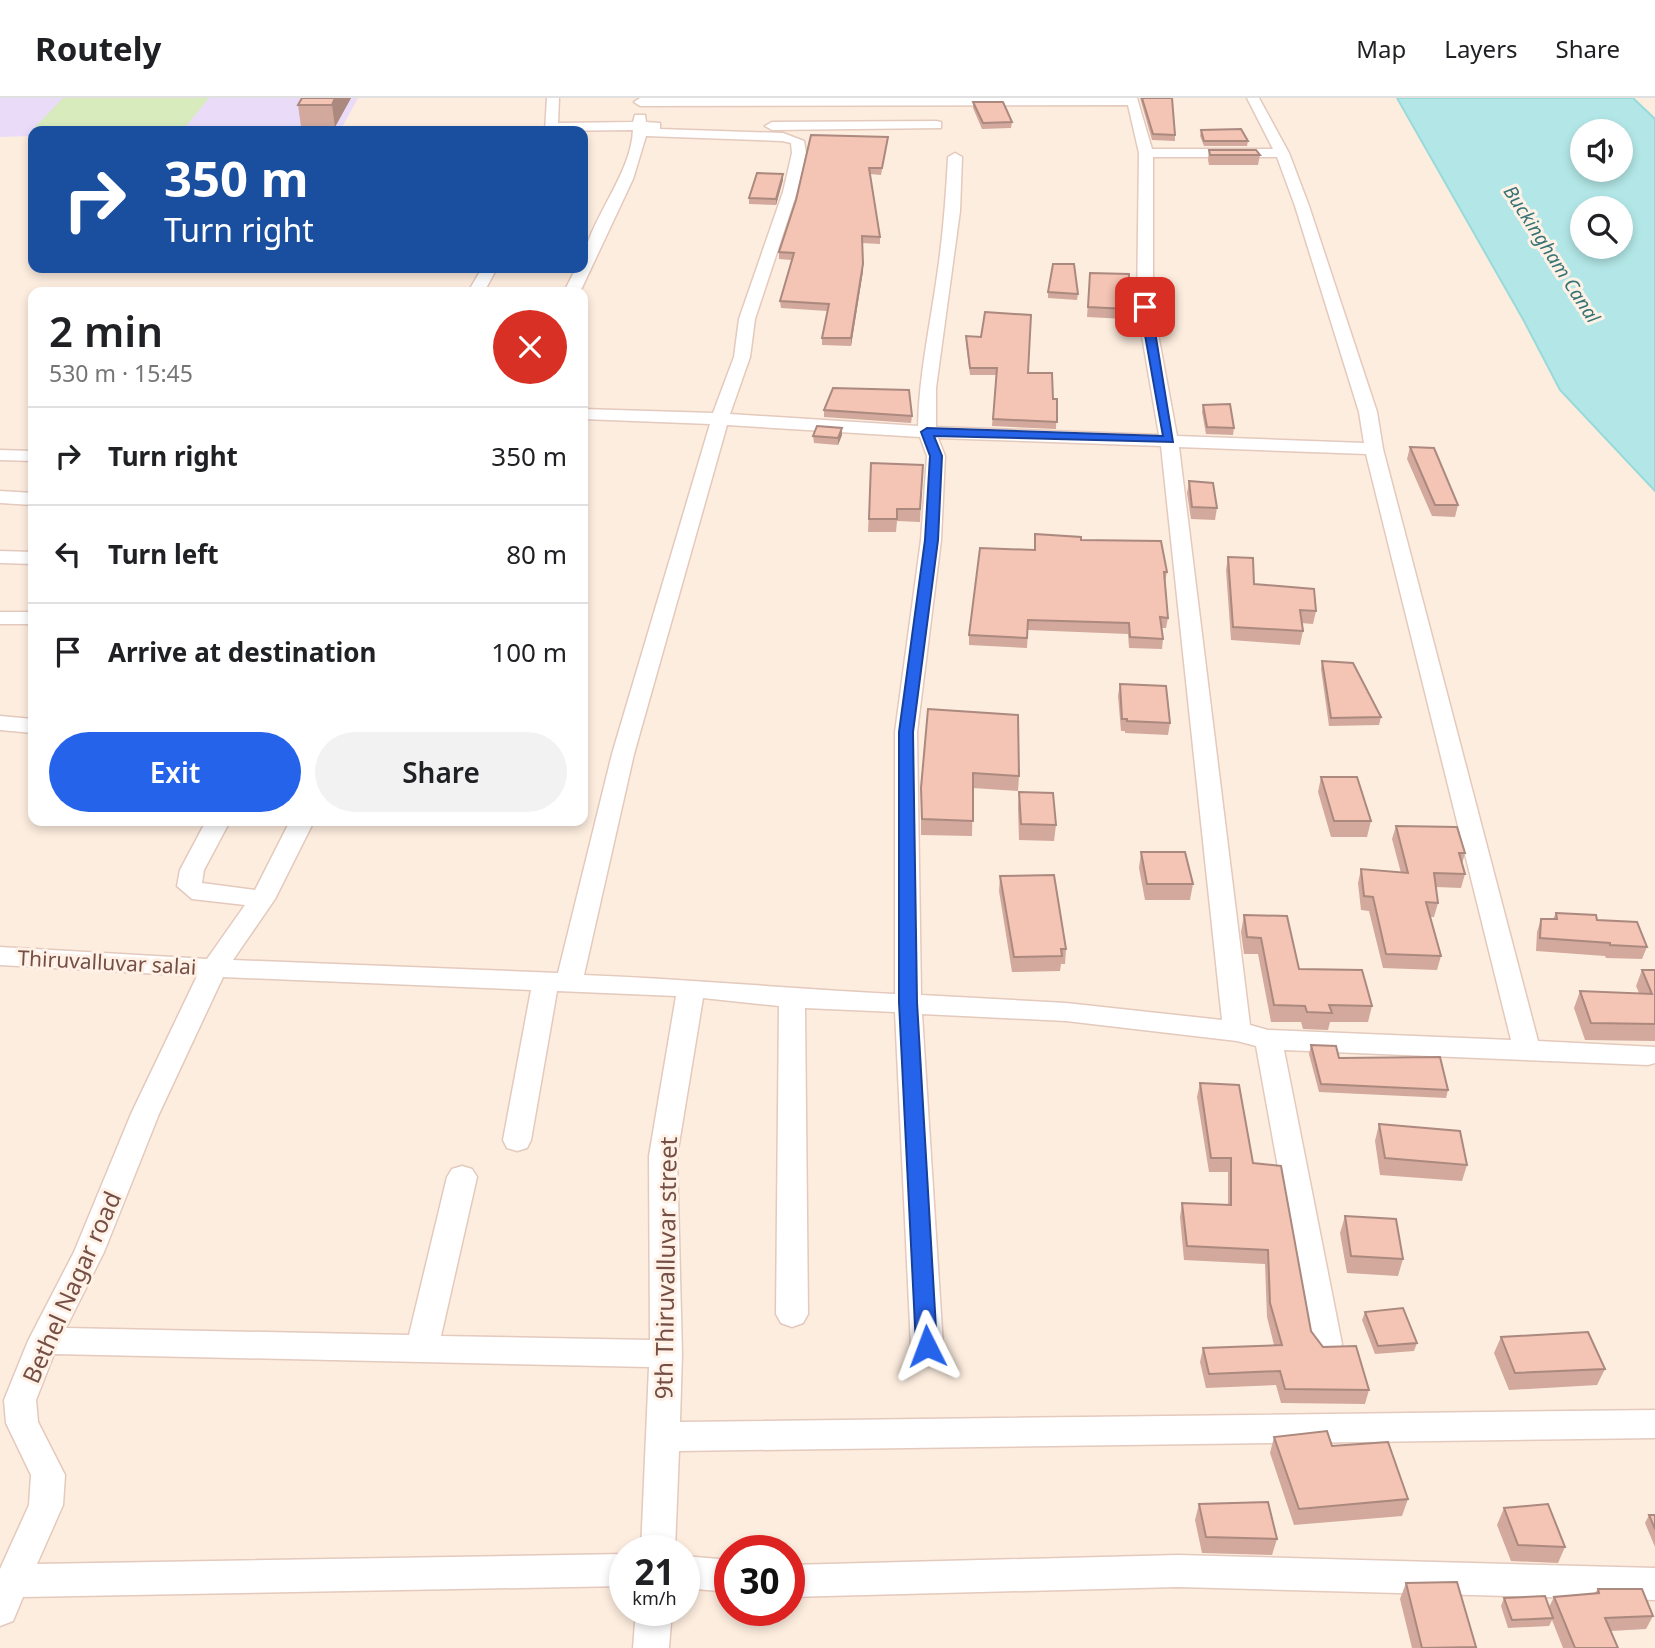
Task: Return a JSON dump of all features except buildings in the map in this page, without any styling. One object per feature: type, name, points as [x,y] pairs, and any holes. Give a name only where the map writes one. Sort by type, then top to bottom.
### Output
[{"type":"street","points":[[551,126],[553,98]]},
{"type":"street","points":[[1253,98],[1282,153],[1302,206],[1368,412],[1374,449],[1527,1050]]},
{"type":"street","points":[[588,259],[626,179],[639,143],[640,100],[1132,99],[1146,153],[1145,307],[1169,439],[1195,684],[1237,1031]]},
{"type":"street","points":[[588,129],[936,125]]},
{"type":"street","points":[[517,1140],[558,982],[623,754],[720,419],[742,357],[747,319],[790,192],[799,145],[792,139],[783,137],[639,129]]},
{"type":"street","points":[[1146,153],[1282,153]]},
{"type":"street","points":[[927,1346],[908,1002],[906,732],[931,540],[936,456],[927,432],[927,388],[946,277],[955,157]]},
{"type":"street","points":[[588,414],[720,419],[927,432],[1169,439],[1374,449]]},
{"type":"street","points":[[0,455],[28,456]]},
{"type":"street","points":[[0,497],[28,499]]},
{"type":"street","points":[[0,557],[28,558]]},
{"type":"street","points":[[0,618],[28,618]]},
{"type":"street","points":[[0,723],[28,726]]},
{"type":"street","points":[[215,826],[192,870],[189,886],[201,893],[263,899]]},
{"type":"street","name":"Bethel Nagar road","points":[[6,1595],[46,1505],[48,1475],[22,1423],[20,1400],[44,1342],[89,1252],[145,1114],[214,968],[263,899],[300,826]]},
{"type":"street","name":"Thiruvalluvar salai","points":[[0,956],[691,988],[792,998],[1066,1012],[1237,1031],[1268,1040],[1648,1055]]},
{"type":"street","name":"9th Thiruvalluvar street","points":[[659,1535],[666,1354],[663,1156],[691,988]]},
{"type":"street","points":[[792,998],[792,1314]]},
{"type":"street","points":[[1268,1040],[1326,1344]]},
{"type":"street","points":[[422,1349],[462,1177]]},
{"type":"street","points":[[44,1342],[666,1354]]},
{"type":"street","points":[[662,1437],[1655,1424]]},
{"type":"street","points":[[6,1595],[307,1574],[609,1570]]},
{"type":"street","points":[[805,1581],[1178,1571],[1655,1584]]},
{"type":"street","points":[[651,1648],[653,1626]]},
{"type":"shaded area","points":[[0,98],[358,98],[343,126],[28,126],[28,136],[0,137]]},
{"type":"green space","points":[[63,98],[209,98],[186,126],[36,126]]},
{"type":"water","name":"Buckingham Canal","points":[[1397,98],[1633,98],[1655,119],[1655,491],[1560,390],[1524,321]]},
{"type":"route","points":[[927,1346],[908,1002],[906,732],[931,540],[936,456],[927,432],[1169,439],[1145,307]]}]
